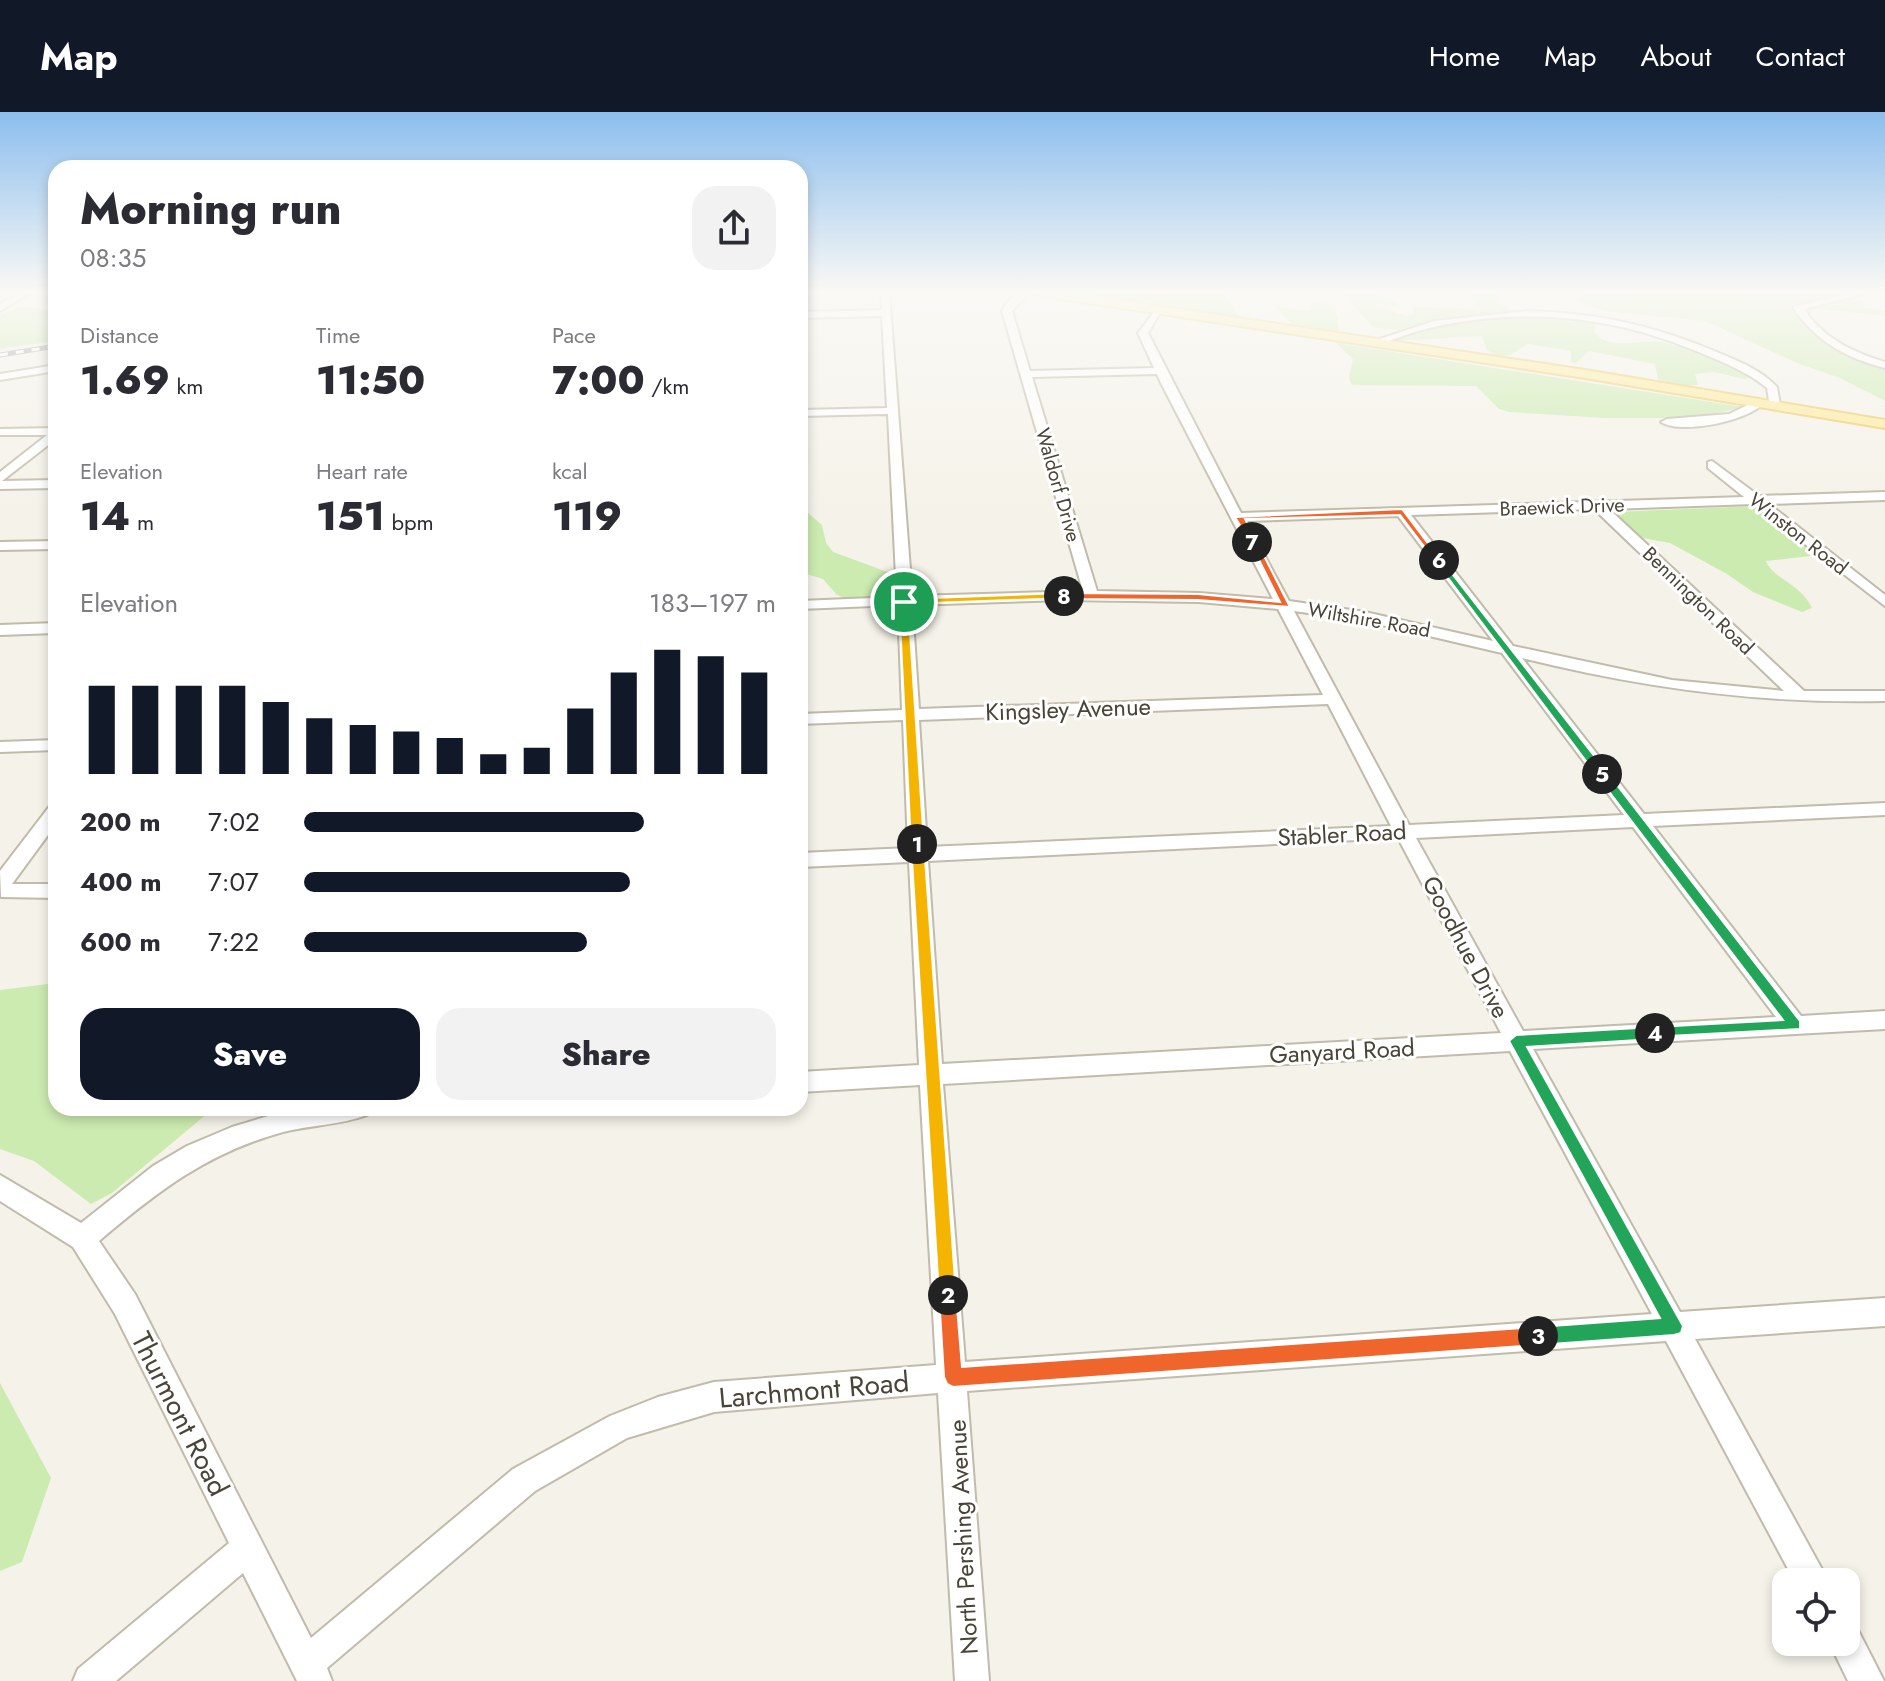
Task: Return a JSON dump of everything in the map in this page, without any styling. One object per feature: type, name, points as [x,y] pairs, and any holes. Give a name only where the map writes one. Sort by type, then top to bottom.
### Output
[{"type":"main road","points":[[1515,364],[1885,424]]},
{"type":"street","name":"North Pershing Avenue","points":[[890,364],[918,855],[972,1681]]},
{"type":"street","name":"Waldorf Drive","points":[[1023,364],[1091,595]]},
{"type":"street","name":"Goodhue Drive","points":[[1158,364],[1516,1041],[1805,1568]]},
{"type":"street","points":[[1731,364],[1756,374],[1772,387],[1774,405]]},
{"type":"street","points":[[0,377],[48,369]]},
{"type":"street","points":[[1026,374],[1161,371]]},
{"type":"street","points":[[0,388],[13,375]]},
{"type":"street","points":[[1667,422],[1735,415],[1753,409],[1758,403]]},
{"type":"street","points":[[808,413],[893,411]]},
{"type":"street","points":[[0,432],[48,432]]},
{"type":"street","points":[[0,478],[48,439]]},
{"type":"street","name":"Winston Road","points":[[1712,465],[1885,602]]},
{"type":"street","points":[[0,485],[48,484]]},
{"type":"street","name":"Braewick Drive","points":[[1239,517],[1885,496]]},
{"type":"street","name":"Bennington Road","points":[[1598,506],[1799,696]]},
{"type":"street","points":[[1402,512],[1795,1025]]},
{"type":"street","points":[[0,546],[48,545]]},
{"type":"street","name":"Wiltshire Road","points":[[808,605],[1091,595],[1198,597],[1286,605],[1387,621],[1644,680],[1799,696],[1885,696]]},
{"type":"street","points":[[0,630],[48,628]]},
{"type":"street","name":"Kingsley Avenue","points":[[808,719],[1336,699]]},
{"type":"street","points":[[0,747],[48,745]]},
{"type":"street","name":"Stabler Road","points":[[808,860],[1885,809]]},
{"type":"street","points":[[48,821],[1,884],[8,892],[48,891]]},
{"type":"street","name":"Ganyard Road","points":[[808,1082],[1885,1020]]},
{"type":"street","points":[[82,1238],[151,1181],[222,1142],[300,1116]]},
{"type":"street","name":"Thurmont Road","points":[[0,1187],[82,1238],[125,1304],[311,1672]]},
{"type":"street","name":"Larchmont Road","points":[[311,1672],[524,1480],[620,1426],[714,1397],[953,1377],[1885,1312]]},
{"type":"street","points":[[90,1681],[247,1549]]},
{"type":"street","points":[[1854,1656],[1867,1681]]},
{"type":"green space","points":[[1352,364],[1471,364],[1743,407],[1696,418],[1605,418],[1509,412],[1499,409],[1476,386],[1352,385],[1349,378]]},
{"type":"green space","points":[[1655,364],[1729,364],[1750,376],[1745,379],[1714,372],[1695,374],[1698,385],[1677,385],[1658,379]]},
{"type":"green space","points":[[1800,364],[1878,364],[1885,367],[1885,401],[1840,378]]},
{"type":"green space","points":[[1755,506],[1810,550],[1810,556],[1766,561],[1774,572],[1801,593],[1812,608],[1802,612],[1753,592],[1670,543],[1637,537],[1616,512]]},
{"type":"green space","points":[[808,513],[822,525],[826,543],[833,552],[893,574],[899,595],[847,600],[836,594],[823,579],[808,574]]},
{"type":"green space","points":[[48,984],[48,1116],[204,1116],[112,1193],[91,1204],[34,1161],[0,1149],[0,990]]},
{"type":"green space","points":[[0,1383],[51,1478],[22,1562],[0,1571]]},
{"type":"route","points":[[1402,512],[1795,1025],[1516,1041],[1674,1326],[953,1377],[927,1018],[904,602],[1091,595],[1198,597],[1286,605],[1239,517],[1402,512]]}]
